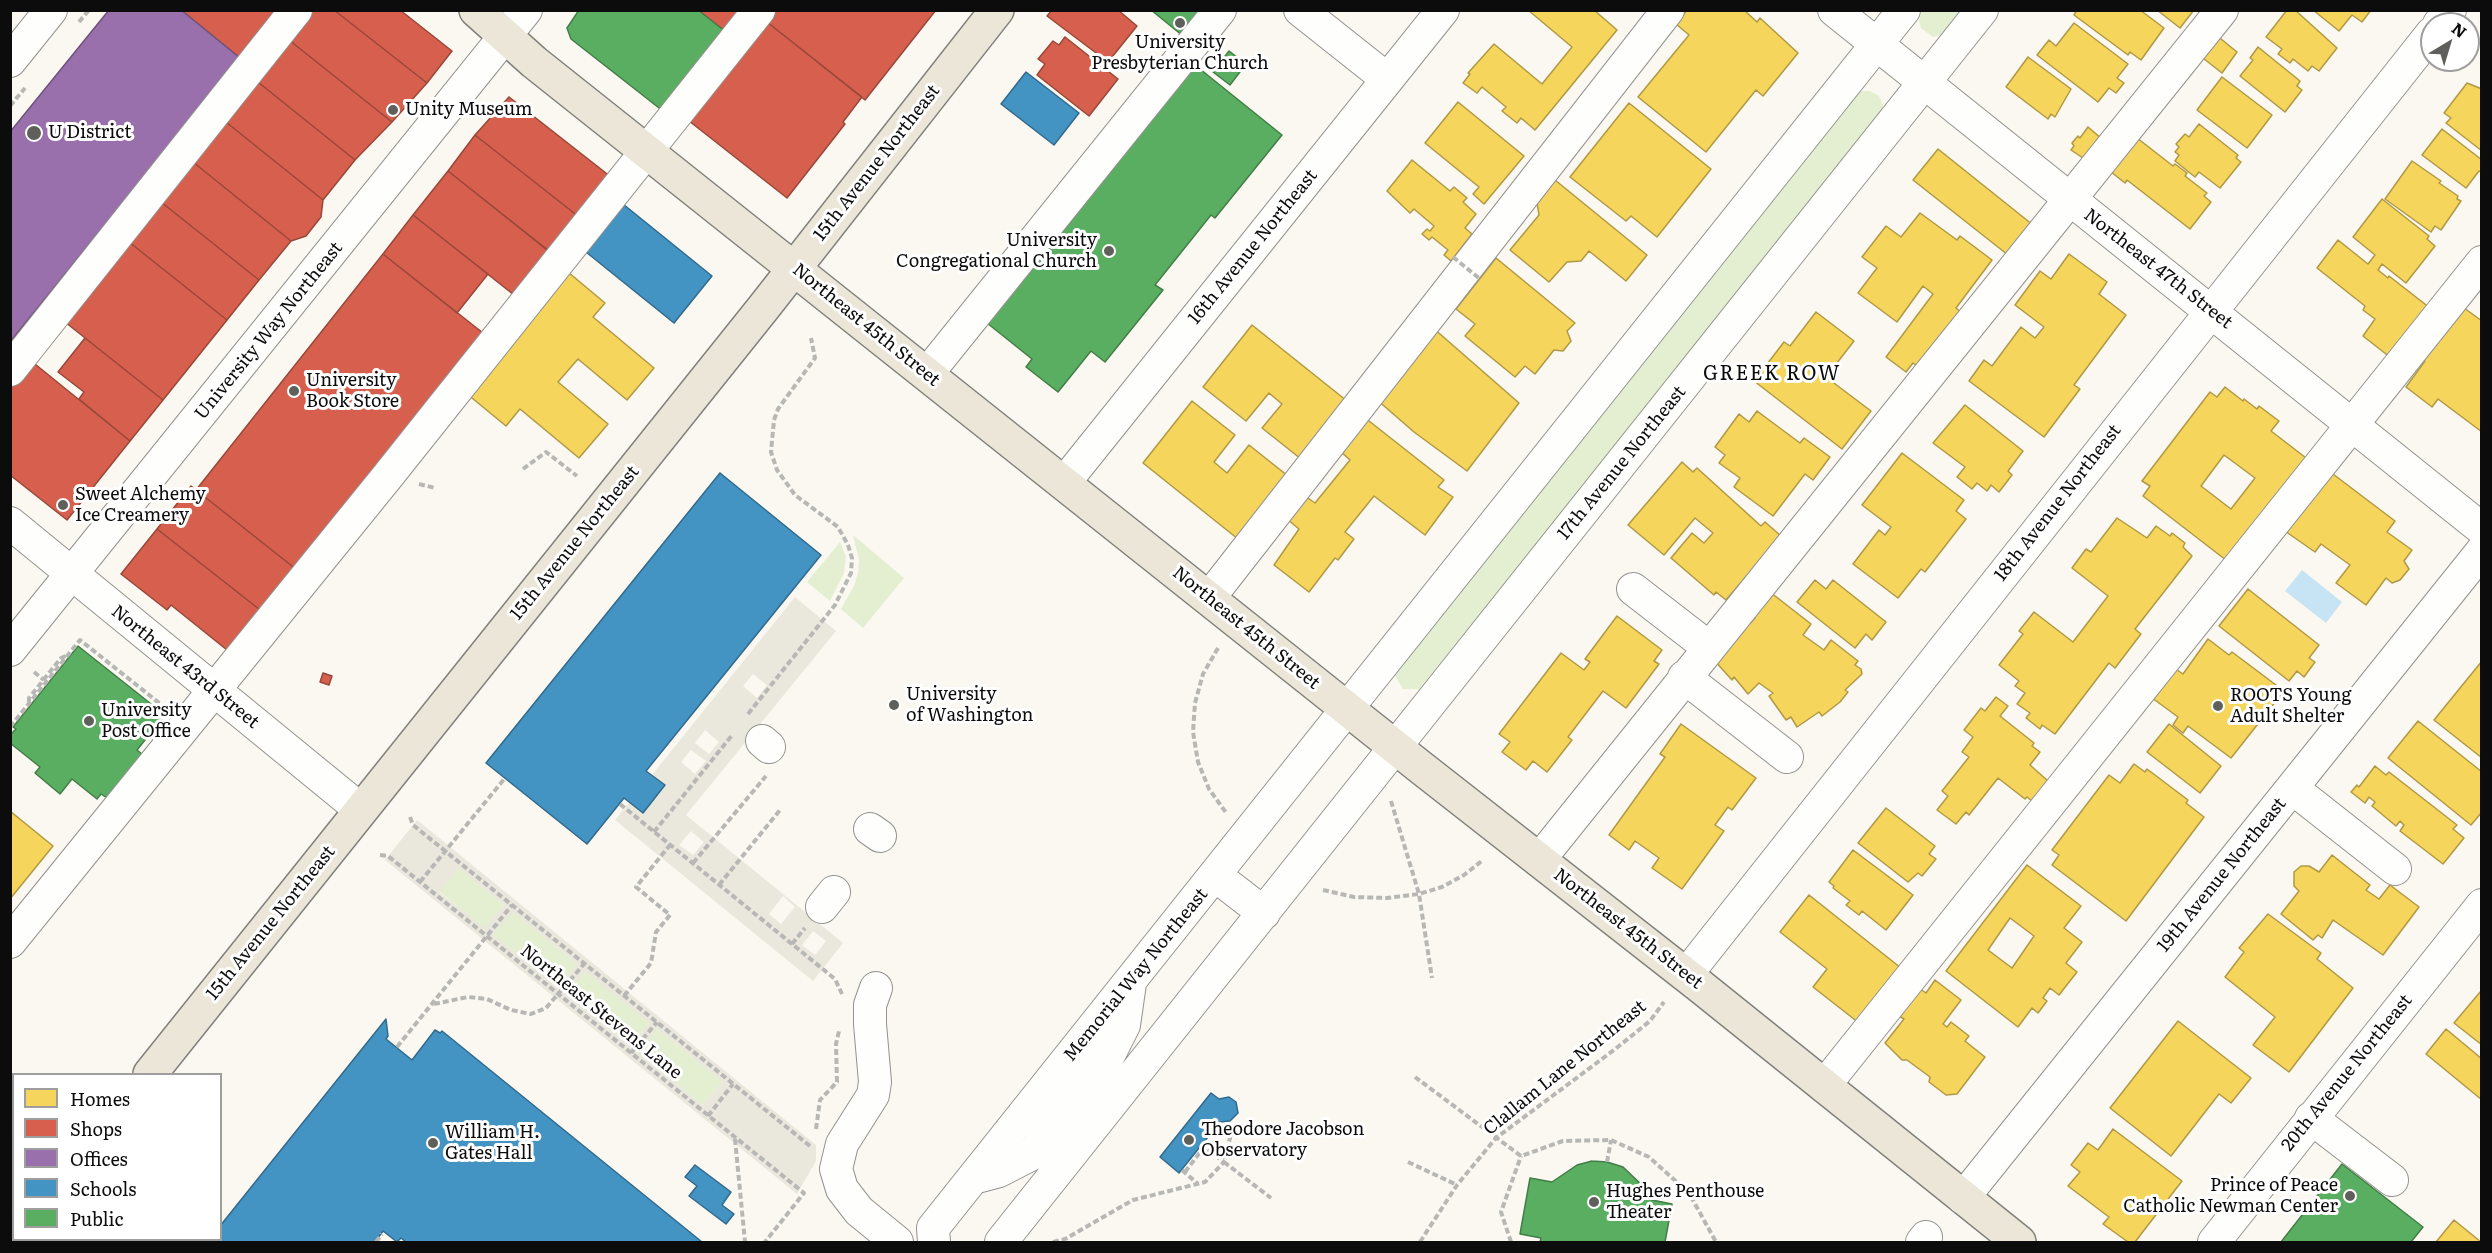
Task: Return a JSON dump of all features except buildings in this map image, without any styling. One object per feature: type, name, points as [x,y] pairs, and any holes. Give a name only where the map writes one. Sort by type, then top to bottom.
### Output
[{"type":"main road","name":"Northeast 45th Street","points":[[476,10],[647,151],[2019,1242]]},
{"type":"main road","name":"15th Avenue Northeast","points":[[151,1073],[795,268],[997,10]]},
{"type":"street","points":[[10,60],[51,10]]},
{"type":"street","points":[[10,370],[296,10]]},
{"type":"street","name":"University Way Northeast","points":[[10,650],[526,10]]},
{"type":"street","points":[[10,942],[759,10]]},
{"type":"street","points":[[927,374],[1220,10]]},
{"type":"street","points":[[1300,10],[1387,79]]},
{"type":"street","name":"16th Avenue Northeast","points":[[1064,483],[1443,10]]},
{"type":"street","points":[[1209,598],[1668,10]]},
{"type":"street","name":"Northeast 47th Street","points":[[1834,10],[2481,529]]},
{"type":"street","points":[[1348,709],[1905,10]]},
{"type":"street","name":"17th Avenue Northeast","points":[[1396,747],[1982,10]]},
{"type":"street","points":[[1539,860],[2222,10]]},
{"type":"street","name":"18th Avenue Northeast","points":[[1686,975],[2420,48]]},
{"type":"street","points":[[1824,1086],[2481,262]]},
{"type":"street","name":"Northeast 43rd Street","points":[[10,523],[361,810]]},
{"type":"street","name":"19th Avenue Northeast","points":[[1963,1198],[2481,551]]},
{"type":"street","points":[[1633,589],[1708,647]]},
{"type":"street","points":[[1684,677],[1787,757]]},
{"type":"street","name":"Memorial Way Northeast","points":[[934,1242],[933,1228],[973,1178],[999,1170],[1034,1153],[1109,1055],[1124,1025],[1130,982],[1348,709]]},
{"type":"street","points":[[1001,1242],[1396,747]]},
{"type":"street","points":[[2292,788],[2395,869]]},
{"type":"street","points":[[1216,876],[1264,913]]},
{"type":"street","name":"20th Avenue Northeast","points":[[2214,1242],[2481,905]]},
{"type":"street","points":[[876,988],[870,1005],[873,1095],[842,1144],[836,1168],[842,1189],[859,1211],[891,1238]]},
{"type":"street","points":[[2311,1118],[2392,1180]]},
{"type":"path","points":[[1454,257],[1480,279]]},
{"type":"path","points":[[811,338],[815,358],[778,409],[774,420],[771,452],[784,482],[795,495],[838,527],[848,545],[852,558],[851,573],[843,593],[823,620]]},
{"type":"path","points":[[522,469],[546,452],[577,477]]},
{"type":"path","points":[[10,727],[80,640],[172,713]]},
{"type":"path","points":[[1218,648],[1203,674],[1195,703],[1192,732],[1198,762],[1209,789],[1227,814]]},
{"type":"path","points":[[29,704],[29,698],[61,658],[69,655]]},
{"type":"path","points":[[34,672],[44,680]]},
{"type":"path","points":[[693,864],[768,753]]},
{"type":"path","points":[[420,882],[505,778]]},
{"type":"path","points":[[1391,801],[1419,894],[1432,978]]},
{"type":"path","points":[[620,804],[835,979],[841,989],[843,1004]]},
{"type":"path","points":[[631,813],[636,807]]},
{"type":"path","points":[[719,885],[780,810]]},
{"type":"path","name":"Northeast Stevens Lane","points":[[410,817],[413,825],[810,1146],[809,1152]]},
{"type":"path","points":[[624,996],[651,963],[656,932],[670,915],[636,887],[670,845]]},
{"type":"path","name":"Northeast Stevens Lane","points":[[380,855],[388,856],[804,1193],[765,1242]]},
{"type":"path","points":[[1323,890],[1354,897],[1387,898],[1419,894],[1442,887],[1464,875],[1483,860]]},
{"type":"path","points":[[397,1047],[512,905]]},
{"type":"path","points":[[433,1004],[468,997],[488,999],[511,1010],[531,1014],[546,1008],[584,964]]},
{"type":"path","name":"Clallam Lane Northeast","points":[[1420,1242],[1457,1185],[1496,1138],[1614,1050],[1650,1020],[1664,1002]]},
{"type":"path","points":[[815,1136],[816,1109],[820,1100],[837,1082],[836,1044],[842,1020]]},
{"type":"path","points":[[631,1053],[657,1022]]},
{"type":"path","points":[[1415,1077],[1521,1156]]},
{"type":"path","points":[[708,1116],[733,1084]]},
{"type":"path","points":[[1053,1242],[1065,1239],[1133,1200],[1198,1185],[1212,1178],[1224,1162],[1231,1134],[1219,1124]]},
{"type":"path","points":[[735,1138],[745,1242]]},
{"type":"path","points":[[1511,1242],[1501,1212],[1521,1156],[1563,1140],[1611,1140],[1650,1157],[1689,1193],[1716,1242]]},
{"type":"path","points":[[1607,1162],[1611,1140]]},
{"type":"path","points":[[1198,1185],[1183,1171],[1204,1148],[1271,1197]]},
{"type":"path","points":[[1408,1162],[1457,1185]]},
{"type":"path","points":[[376,1242],[382,1234]]},
{"type":"green space","points":[[1922,11],[1965,11],[1948,33],[1933,37],[1921,28],[1919,21]]},
{"type":"green space","points":[[1860,91],[1870,91],[1879,96],[1883,105],[1882,114],[1419,689],[1403,689],[1394,674]]},
{"type":"green space","points":[[853,535],[904,578],[863,628],[841,609],[854,586],[858,573],[859,560]]},
{"type":"green space","points":[[840,542],[846,557],[844,573],[830,601],[807,582]]},
{"type":"green space","points":[[458,868],[504,905],[485,929],[439,891]]},
{"type":"green space","points":[[512,911],[577,964],[558,988],[493,935]]},
{"type":"green space","points":[[585,970],[650,1023],[630,1046],[566,994]]},
{"type":"green space","points":[[658,1029],[722,1082],[703,1105],[638,1053]]},
{"type":"green space","points":[[162,1241],[164,1242],[74,1242]]},
{"type":"shaded area","points":[[795,597],[836,631],[686,815],[843,943],[813,981],[615,820],[630,802],[664,786],[652,775]],"holes":[[[753,674],[767,685],[757,698],[743,686]],[[705,730],[719,742],[709,754],[695,743]],[[691,750],[706,761],[695,774],[681,762]],[[691,831],[704,842],[693,855],[679,845]],[[783,896],[795,907],[781,924],[769,914]],[[813,931],[826,941],[815,955],[802,945]]]},
{"type":"shaded area","points":[[417,820],[816,1145],[816,1161],[797,1194],[385,860]],"holes":[[[458,868],[504,905],[485,928],[439,892]],[[513,912],[577,964],[558,987],[493,935]],[[585,971],[649,1023],[631,1046],[566,994]],[[658,1029],[722,1082],[703,1105],[638,1053]]]},
{"type":"water","points":[[2302,570],[2342,602],[2326,623],[2285,591]]},
{"type":"place","name":"University Presbyterian Church","points":[[1180,23]]},
{"type":"place","name":"Unity Museum","points":[[393,110]]},
{"type":"place","name":"U District","points":[[34,133]]},
{"type":"place","name":"University Congregational Church","points":[[1109,251]]},
{"type":"place","name":"University Book Store","points":[[294,391]]},
{"type":"place","name":"Sweet Alchemy Ice Creamery","points":[[63,505]]},
{"type":"place","name":"University of Washington","points":[[894,705]]},
{"type":"place","name":"ROOTS Young Adult Shelter","points":[[2218,706]]},
{"type":"place","name":"University Post Office","points":[[89,721]]},
{"type":"place","name":"Theodore Jacobson Observatory","points":[[1189,1140]]},
{"type":"place","name":"William H. Gates Hall","points":[[433,1143]]},
{"type":"place","name":"Prince of Peace Catholic Newman Center","points":[[2350,1196]]},
{"type":"place","name":"Hughes Penthouse Theater","points":[[1594,1202]]},
{"type":"district","name":"GREEK ROW","points":[[1772,374]]}]
